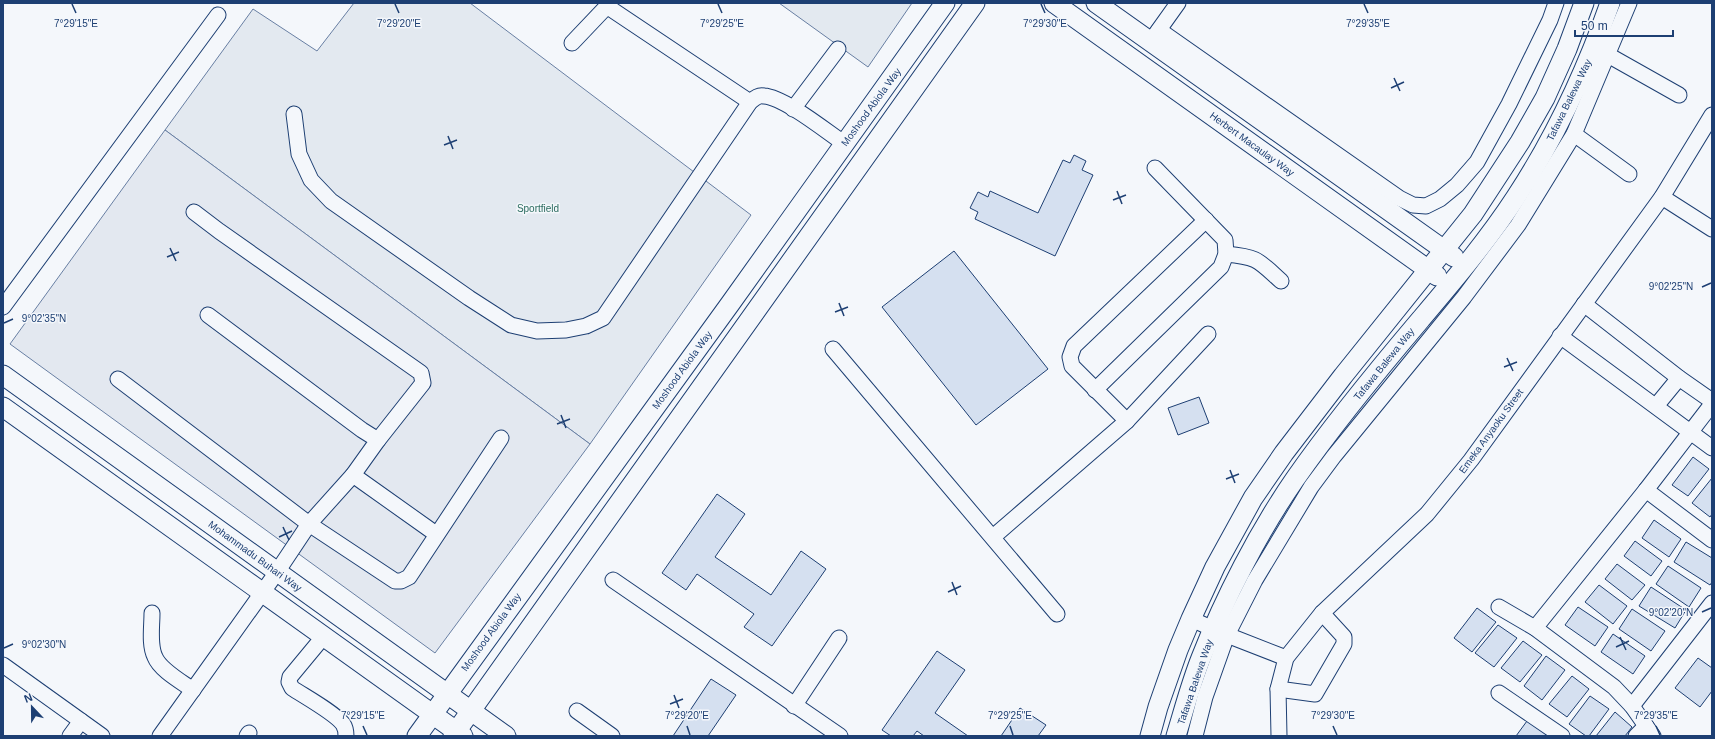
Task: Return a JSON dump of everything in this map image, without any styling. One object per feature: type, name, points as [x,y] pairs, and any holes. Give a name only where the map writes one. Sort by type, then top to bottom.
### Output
[{"type":"main road","name":"Moshood Abiola Way","points":[[417,736],[730,304],[945,3]]},
{"type":"main road","points":[[3,407],[433,714],[457,734],[471,711],[975,3]]},
{"type":"main road","name":"Herbert Macaulay Way","points":[[1054,3],[1449,285]]},
{"type":"main road","points":[[1096,3],[1155,36],[1465,266]]},
{"type":"main road","points":[[1150,736],[1158,707],[1178,650],[1191,619],[1215,567],[1253,498],[1284,453],[1473,214],[1520,142],[1545,98],[1567,49],[1584,3]]},
{"type":"main road","name":"Tafawa Balewa Way","points":[[1176,736],[1200,659],[1220,632],[1263,529],[1294,480],[1342,415],[1465,266],[1516,197],[1551,139],[1582,78],[1610,3]]},
{"type":"main road","points":[[730,304],[750,319]]},
{"type":"main road","name":"Mohammadu Buhari Way","points":[[3,375],[506,736]]},
{"type":"street","points":[[1178,3],[1155,36],[1399,198],[1413,205],[1426,206],[1440,199],[1457,185],[1477,162],[1509,104],[1550,20],[1556,3]]},
{"type":"street","points":[[1195,736],[1220,632],[1255,580],[1311,487],[1339,450],[1464,297],[1518,225],[1574,134],[1629,3]]},
{"type":"street","points":[[572,43],[609,5],[750,102]]},
{"type":"street","points":[[3,307],[218,16]]},
{"type":"street","points":[[793,109],[838,49]]},
{"type":"street","points":[[1608,55],[1679,96]]},
{"type":"street","points":[[294,114],[299,154],[311,180],[330,202],[475,302],[511,325],[537,331],[566,330],[586,326],[603,318],[750,102],[756,97],[764,96],[775,98],[844,144]]},
{"type":"street","name":"Emeka Anyaoku Street","points":[[1279,736],[1278,689],[1286,658],[1322,614],[1427,514],[1471,460],[1662,197],[1712,115]]},
{"type":"street","points":[[1574,134],[1629,174]]},
{"type":"street","points":[[1095,390],[1221,267],[1226,254],[1225,240],[1155,168]]},
{"type":"street","points":[[1662,197],[1712,229]]},
{"type":"street","points":[[160,736],[263,592],[309,524],[353,475],[378,440],[423,383],[421,373],[218,231],[194,212]]},
{"type":"street","points":[[1127,421],[1072,366],[1070,357],[1074,346],[1206,220]]},
{"type":"street","points":[[1226,254],[1248,256],[1256,259],[1281,282]]},
{"type":"street","points":[[1535,628],[1646,490],[1712,402],[1584,304]]},
{"type":"street","points":[[208,314],[362,430],[378,440]]},
{"type":"street","points":[[993,537],[1127,421],[1208,334]]},
{"type":"street","points":[[1560,336],[1712,448]]},
{"type":"street","points":[[833,349],[1057,614]]},
{"type":"street","points":[[1656,406],[1679,378]]},
{"type":"street","points":[[118,379],[309,524],[395,581],[401,581],[409,577],[500,438]]},
{"type":"street","points":[[353,475],[436,534]]},
{"type":"street","points":[[1646,490],[1712,540]]},
{"type":"street","points":[[612,580],[794,706],[840,736]]},
{"type":"street","points":[[1632,706],[1712,603]]},
{"type":"street","points":[[1499,607],[1535,628],[1614,687],[1632,706],[1645,733]]},
{"type":"street","points":[[152,613],[152,648],[155,658],[161,666],[193,690]]},
{"type":"street","points":[[1278,689],[1315,694],[1344,644],[1344,637],[1322,614]]},
{"type":"street","points":[[1191,619],[1286,658]]},
{"type":"street","points":[[324,636],[290,677],[289,682],[292,688],[343,724],[346,736]]},
{"type":"street","points":[[794,706],[839,638]]},
{"type":"street","points":[[3,665],[102,736]]},
{"type":"street","points":[[1499,693],[1562,736]]},
{"type":"street","points":[[577,711],[612,736]]},
{"type":"street","points":[[70,736],[81,721]]},
{"type":"green space","name":"Sportfield","points":[[354,3],[470,3],[751,215],[590,444],[165,130],[253,9],[317,51]]},
{"type":"green space","points":[[779,3],[912,3],[868,67]]},
{"type":"shaded area","points":[[165,130],[590,444],[435,653],[10,344]]},
{"type":"building","points":[[1074,155],[1086,161],[1082,170],[1093,175],[1055,256],[975,219],[978,212],[970,208],[978,192],[988,197],[990,191],[1038,213],[1063,160],[1070,163]]},
{"type":"building","points":[[954,251],[1048,369],[976,425],[882,307]]},
{"type":"building","points":[[1199,397],[1209,423],[1178,435],[1168,408]]},
{"type":"building","points":[[1693,457],[1709,469],[1688,496],[1672,485]]},
{"type":"building","points":[[1712,478],[1712,514],[1710,517],[1692,503]]},
{"type":"building","points":[[717,494],[745,514],[715,557],[771,595],[801,551],[826,569],[772,646],[744,627],[754,614],[697,574],[686,590],[662,573]]},
{"type":"building","points":[[1654,520],[1681,539],[1669,557],[1642,538]]},
{"type":"building","points":[[1635,541],[1662,561],[1651,576],[1624,556]]},
{"type":"building","points":[[1686,542],[1712,558],[1712,582],[1710,585],[1674,562]]},
{"type":"building","points":[[1617,564],[1645,585],[1632,600],[1605,579]]},
{"type":"building","points":[[1668,566],[1701,588],[1689,607],[1656,584]]},
{"type":"building","points":[[1599,585],[1627,606],[1613,624],[1585,602]]},
{"type":"building","points":[[1651,587],[1686,610],[1675,628],[1639,606]]},
{"type":"building","points":[[1578,607],[1608,627],[1595,646],[1565,625]]},
{"type":"building","points":[[1477,608],[1496,622],[1472,652],[1454,638]]},
{"type":"building","points":[[1632,609],[1665,631],[1651,651],[1619,629]]},
{"type":"building","points":[[1498,625],[1517,638],[1494,667],[1475,653]]},
{"type":"building","points":[[1613,634],[1645,656],[1633,674],[1601,652]]},
{"type":"building","points":[[1523,641],[1542,655],[1520,682],[1501,668]]},
{"type":"building","points":[[937,651],[965,670],[935,713],[968,736],[924,736],[917,731],[913,736],[891,736],[882,730]]},
{"type":"building","points":[[1546,656],[1565,670],[1542,700],[1524,686]]},
{"type":"building","points":[[1698,658],[1712,668],[1712,691],[1700,707],[1675,688]]},
{"type":"building","points":[[1572,676],[1589,689],[1567,717],[1549,704]]},
{"type":"building","points":[[711,679],[736,695],[708,736],[673,736]]},
{"type":"building","points":[[1590,696],[1609,709],[1589,736],[1586,736],[1569,724]]},
{"type":"building","points":[[1020,708],[1046,725],[1038,736],[1001,736]]},
{"type":"building","points":[[1615,712],[1632,727],[1625,736],[1596,736]]},
{"type":"building","points":[[1527,721],[1549,736],[1516,736]]}]
